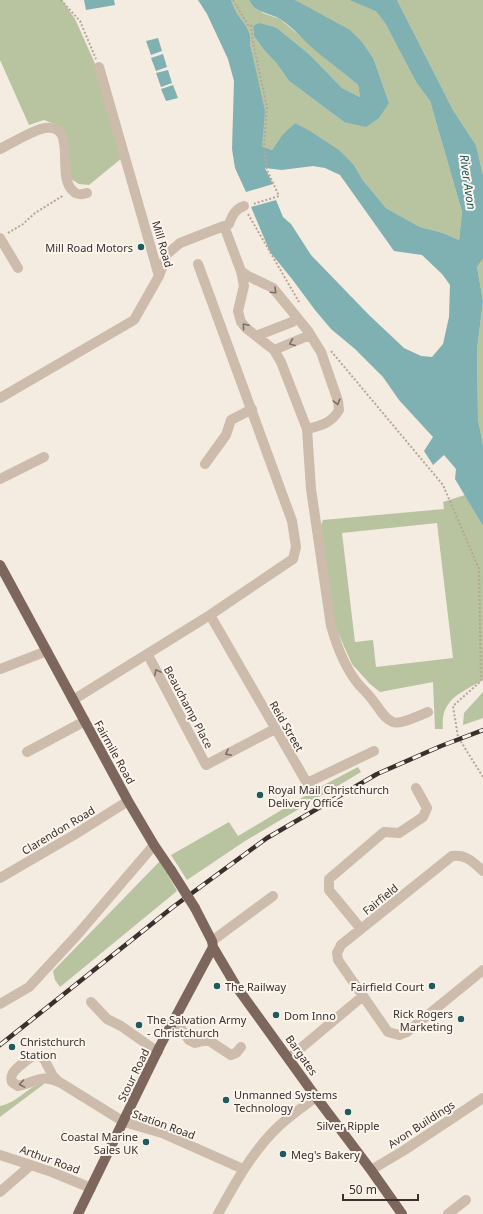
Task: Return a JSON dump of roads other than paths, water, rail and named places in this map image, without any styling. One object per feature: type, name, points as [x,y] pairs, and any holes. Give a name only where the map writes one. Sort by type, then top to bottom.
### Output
[{"type":"main road","name":"Fairmile Road","points":[[0,565],[128,801],[154,845],[195,908],[212,944]]},
{"type":"main road","name":"Stour Road","points":[[78,1214],[212,944]]},
{"type":"main road","name":"Bargates","points":[[212,944],[236,986],[316,1097],[372,1170],[402,1214]]},
{"type":"street","name":"Mill Road","points":[[0,398],[134,320],[159,276],[99,67]]},
{"type":"street","points":[[0,149],[44,128],[55,129],[63,136],[65,147],[66,181],[74,192],[80,195],[87,193]]},
{"type":"street","points":[[159,276],[167,254],[180,243],[228,224],[239,208],[244,206]]},
{"type":"street","points":[[224,226],[241,271],[244,286],[238,311],[241,322],[246,328],[274,350],[281,362],[307,429],[311,489],[330,619],[335,643],[342,660],[359,685],[374,700],[386,718],[394,723],[401,722],[428,712]]},
{"type":"street","points":[[2,236],[18,268]]},
{"type":"street","points":[[73,700],[148,655],[293,559],[296,547],[292,521],[198,264]]},
{"type":"street","points":[[241,271],[273,288],[298,318],[321,352],[338,401],[339,410],[335,418],[324,424],[307,429]]},
{"type":"street","points":[[256,336],[292,322],[298,318]]},
{"type":"street","points":[[274,350],[310,335]]},
{"type":"street","points":[[205,464],[226,435],[231,420],[252,409]]},
{"type":"street","points":[[0,479],[44,457]]},
{"type":"street","name":"Reid Street","points":[[210,615],[307,783],[374,750]]},
{"type":"street","points":[[0,669],[47,651]]},
{"type":"street","name":"Beauchamp Place","points":[[148,655],[206,765],[247,748],[275,729]]},
{"type":"street","points":[[27,752],[85,721]]},
{"type":"street","points":[[361,928],[329,890],[329,879],[384,832],[399,833],[423,817],[427,808],[416,788]]},
{"type":"street","name":"Clarendon Road","points":[[0,878],[74,835],[128,801]]},
{"type":"street","points":[[0,1004],[29,987],[78,934],[154,845]]},
{"type":"street","name":"Fairfield","points":[[483,871],[469,859],[460,855],[452,856],[361,928],[341,945],[337,953],[338,960],[388,1032],[399,1035],[407,1032],[483,970]]},
{"type":"street","points":[[212,944],[274,896]]},
{"type":"street","points":[[289,1058],[363,996]]},
{"type":"street","points":[[91,1002],[106,1019],[121,1026],[158,1052]]},
{"type":"street","points":[[174,1019],[189,1040],[195,1043],[208,1040],[231,1055],[236,1053],[241,1047]]},
{"type":"street","name":"Station Road","points":[[59,1082],[41,1078],[25,1085],[18,1086],[12,1082],[11,1079],[12,1074],[32,1057],[36,1056],[44,1059],[52,1076],[59,1082],[124,1122],[162,1134],[243,1169]]},
{"type":"street","points":[[218,1214],[243,1169],[279,1125],[316,1097]]},
{"type":"street","name":"Avon Buildings","points":[[372,1170],[483,1098]]},
{"type":"street","name":"Arthur Road","points":[[0,1155],[91,1188]]},
{"type":"street","points":[[0,1192],[31,1165]]},
{"type":"street","points":[[448,1214],[466,1200]]},
{"type":"water","points":[[84,0],[114,0],[115,5],[86,10]]},
{"type":"water","name":"River Avon","points":[[198,0],[231,0],[249,32],[251,40],[250,44],[265,111],[262,146],[272,150],[282,135],[295,123],[339,150],[354,165],[362,179],[386,208],[420,227],[443,233],[459,240],[462,212],[430,101],[416,82],[385,23],[376,11],[349,0],[397,0],[453,110],[476,145],[483,175],[483,259],[477,267],[483,301],[477,350],[478,419],[483,445],[483,526],[455,479],[456,469],[444,455],[433,465],[424,451],[433,437],[399,400],[383,377],[355,349],[331,329],[315,310],[270,252],[251,207],[276,200],[283,217],[291,224],[311,255],[369,315],[404,348],[421,356],[432,357],[443,344],[449,317],[450,285],[442,274],[422,255],[394,251],[340,175],[325,168],[313,166],[282,170],[265,168],[273,184],[246,192],[235,168],[232,149],[234,81],[228,59],[207,14]]},
{"type":"water","points":[[249,0],[295,0],[350,30],[362,42],[374,60],[389,103],[379,118],[366,127],[344,122],[289,81],[254,36],[253,26],[259,23],[277,28],[309,54],[342,88],[360,97],[358,85],[317,52],[280,19],[255,8]]},
{"type":"water","points":[[158,38],[162,51],[151,55],[146,41]]},
{"type":"water","points":[[163,54],[167,67],[156,71],[151,58]]},
{"type":"water","points":[[168,70],[172,83],[161,87],[156,73]]},
{"type":"water","points":[[173,85],[178,98],[166,101],[161,89]]},
{"type":"railway","points":[[0,1045],[173,907],[267,838],[377,774],[441,746],[483,730]]},
{"type":"place","name":"Mill Road Motors","points":[[141,247]]},
{"type":"place","name":"Royal Mail Christchurch Delivery Office","points":[[260,795]]},
{"type":"place","name":"The Railway","points":[[217,986]]},
{"type":"place","name":"Fairfield Court","points":[[432,986]]},
{"type":"place","name":"Dom Inno","points":[[276,1015]]},
{"type":"place","name":"Rick Rogers Marketing","points":[[461,1019]]},
{"type":"place","name":"The Salvation Army - Christchurch","points":[[139,1025]]},
{"type":"place","name":"Christchurch Station","points":[[12,1047]]},
{"type":"place","name":"Unmanned Systems Technology","points":[[226,1100]]},
{"type":"place","name":"Silver Ripple","points":[[348,1112]]},
{"type":"place","name":"Coastal Marine Sales UK","points":[[146,1142]]},
{"type":"place","name":"Meg's Bakery","points":[[283,1154]]}]
